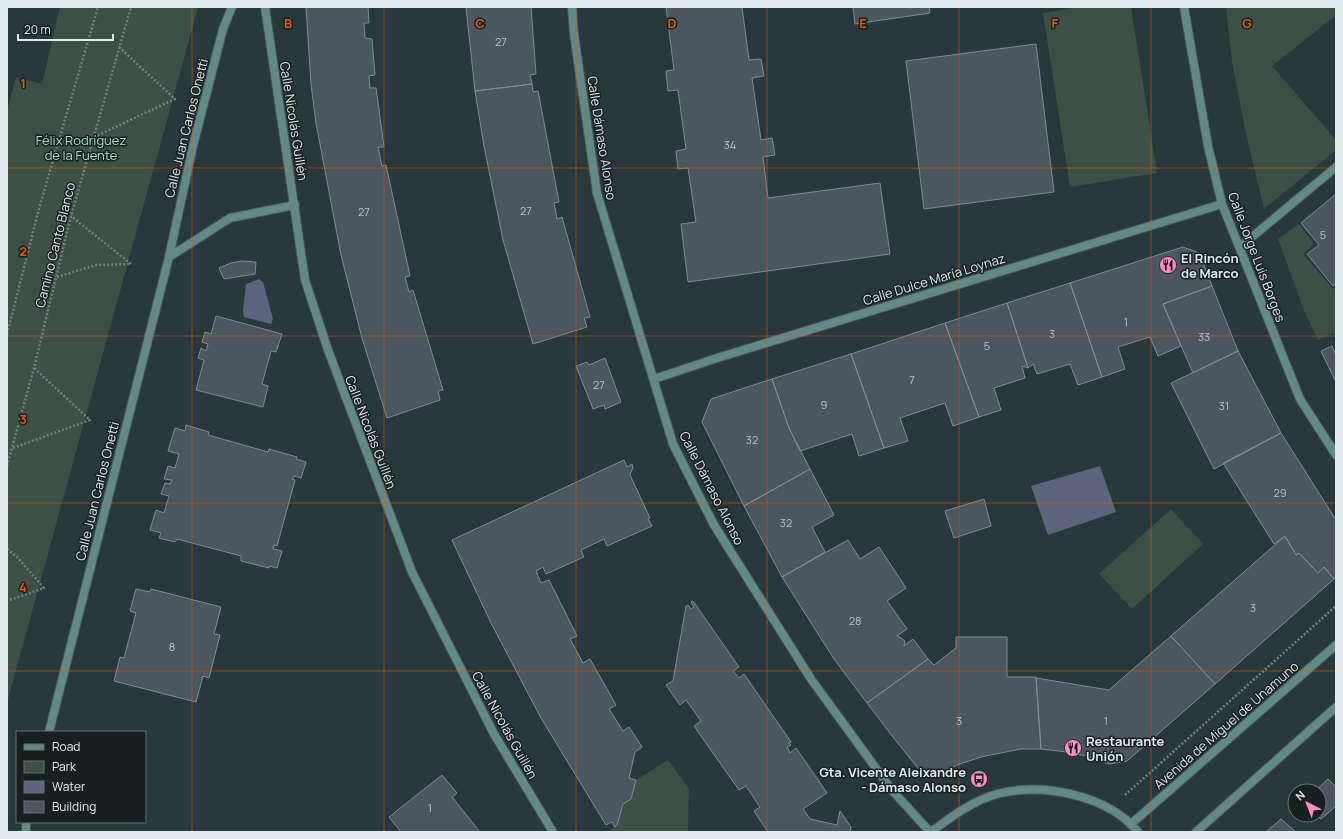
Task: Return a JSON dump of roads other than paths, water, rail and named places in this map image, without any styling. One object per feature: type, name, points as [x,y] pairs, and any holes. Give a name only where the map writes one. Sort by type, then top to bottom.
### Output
[{"type":"street","name":"Calle Juan Carlos Onetti","points":[[49,731],[169,257],[193,146],[223,29],[232,7]]},
{"type":"street","name":"Calle Nicolás Guillén","points":[[265,7],[305,280],[328,350],[412,572],[494,734],[553,832]]},
{"type":"street","name":"Calle Dámaso Alonso","points":[[572,7],[574,34],[597,193],[673,444],[714,525],[811,679],[891,789],[931,832]]},
{"type":"street","name":"Calle Jorge Luis Borges","points":[[1184,7],[1208,146],[1222,204],[1300,399],[1336,455]]},
{"type":"street","points":[[1240,247],[1336,167]]},
{"type":"street","name":"Calle Dulce María Loynaz","points":[[654,379],[732,353],[1222,204]]},
{"type":"street","points":[[169,257],[230,218],[295,205]]},
{"type":"street","name":"Avenida de Miguel de Unamuno","points":[[1131,824],[1336,645]]},
{"type":"street","points":[[1196,832],[1336,708]]},
{"type":"street","points":[[931,832],[962,809],[997,794],[1036,789],[1074,794],[1110,809],[1131,824],[1138,832]]},
{"type":"water","points":[[259,279],[263,282],[273,319],[271,324],[244,317],[243,311],[246,284]]},
{"type":"water","points":[[1100,466],[1116,512],[1048,535],[1031,486]]},
{"type":"place","name":"El Rincón de Marco","points":[[1168,265]]},
{"type":"place","name":"Restaurante Unión","points":[[1073,748]]},
{"type":"place","name":"Gta. Vicente Aleixandre - Dámaso Alonso","points":[[979,779]]},
{"type":"park label","name":"Félix Rodríguez de la Fuente","points":[[81,148]]}]
